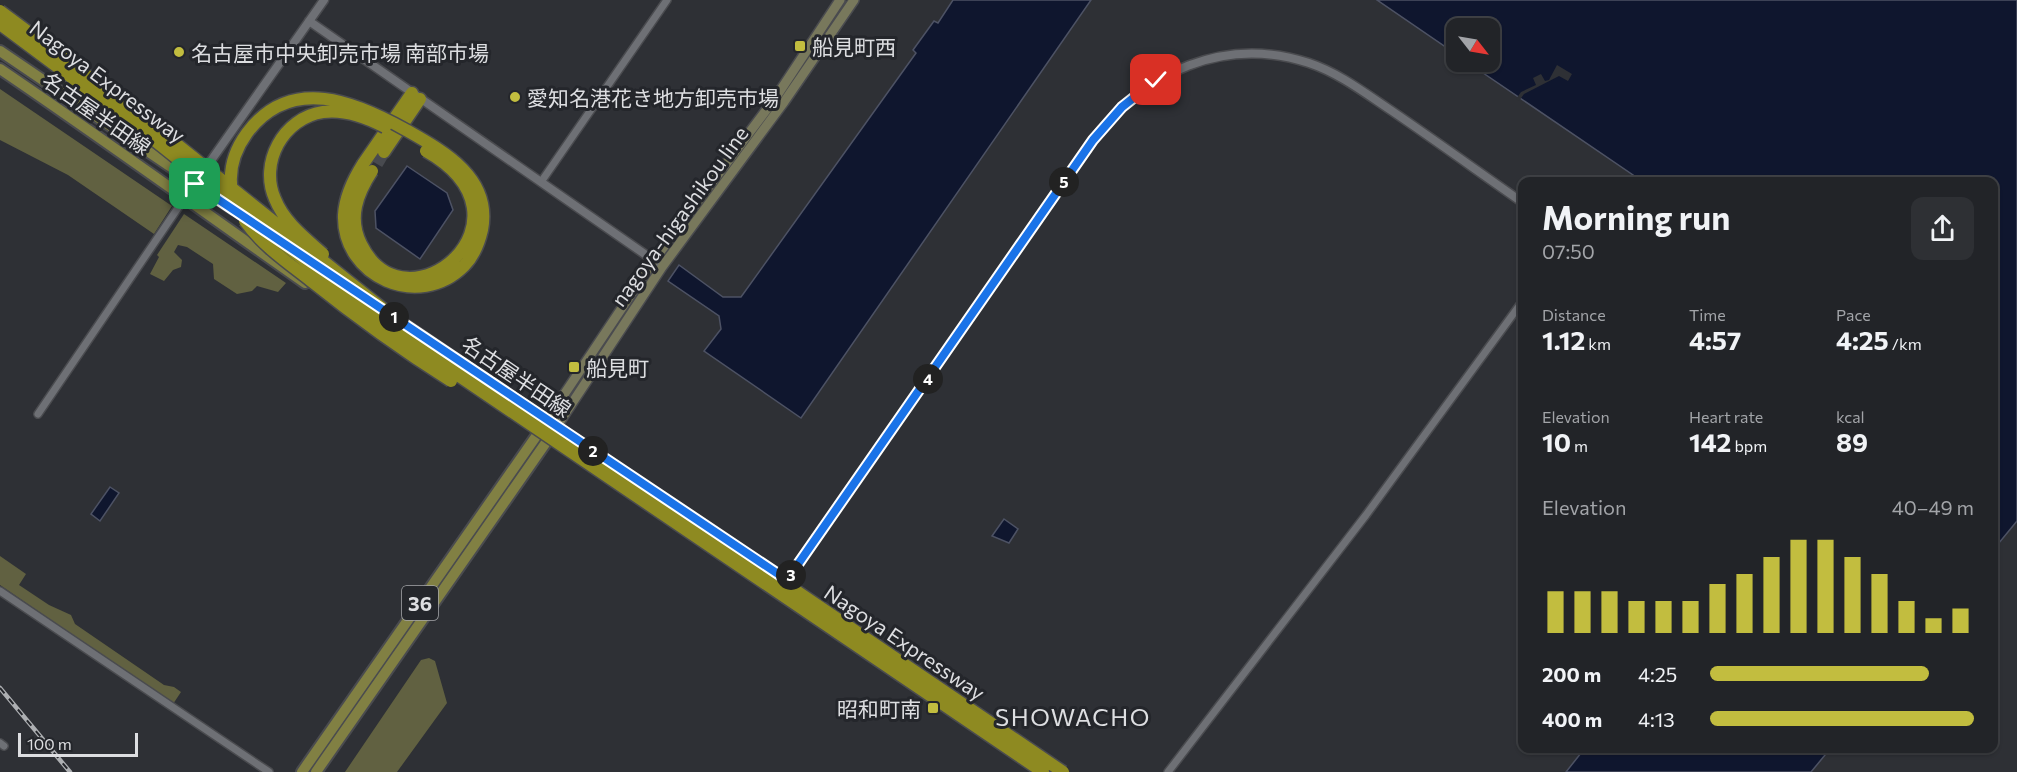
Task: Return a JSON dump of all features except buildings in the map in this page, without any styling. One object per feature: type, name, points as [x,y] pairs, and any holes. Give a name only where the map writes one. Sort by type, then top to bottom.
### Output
[{"type":"highway","name":"Nagoya Expressway","points":[[0,11],[140,115],[350,284],[461,365],[1063,772]]},
{"type":"highway","name":"Nagoya Expressway","points":[[0,24],[138,127],[372,315],[550,441],[1043,772]]},
{"type":"highway","points":[[384,152],[416,96]]},
{"type":"highway","points":[[416,96],[370,166],[349,191],[344,216],[349,242],[363,265],[384,281],[410,287],[436,284],[464,266],[478,244],[483,225],[482,202],[469,176],[457,162],[435,146],[371,111],[349,102],[328,98],[295,101],[274,110],[257,122],[243,138],[234,155],[231,180],[233,198],[242,218],[257,236],[352,312],[429,367],[550,441]]},
{"type":"highway","points":[[370,166],[359,195],[354,218],[357,234],[368,255],[388,271],[405,276],[430,275],[451,264],[462,252],[472,230],[472,207],[463,184],[439,159],[371,120],[350,113],[330,112],[313,115],[297,123],[284,135],[272,157],[270,174],[272,191],[284,216],[311,243],[461,365]]},
{"type":"main road","name":"nagoya-higashikou line","points":[[547,420],[654,261],[776,97],[840,0]]},
{"type":"main road","name":"nagoya-higashikou line","points":[[557,426],[662,267],[784,102],[855,0]]},
{"type":"main road","name":"名古屋半田線","points":[[0,51],[1072,772]]},
{"type":"main road","name":"名古屋半田線","points":[[0,69],[87,127],[184,199],[350,315],[550,441],[1036,772]]},
{"type":"main road","name":"36","points":[[302,772],[547,420]]},
{"type":"main road","name":"36","points":[[316,772],[550,441],[557,426]]},
{"type":"street","points":[[38,414],[184,199],[324,0]]},
{"type":"street","points":[[541,182],[667,0]]},
{"type":"street","points":[[309,21],[662,267]]},
{"type":"street","points":[[776,596],[1093,140],[1107,122],[1138,93],[1176,69],[1212,57],[1250,53],[1271,54],[1311,63],[1351,83],[1518,199]]},
{"type":"street","points":[[1168,772],[1366,515],[1518,307]]},
{"type":"street","points":[[0,591],[269,772]]},
{"type":"green space","points":[[0,89],[172,206],[154,234],[68,175],[0,140]]},
{"type":"green space","points":[[184,214],[286,283],[278,292],[257,286],[252,291],[237,294],[214,279],[213,264],[187,247],[178,245],[174,252],[182,260],[181,267],[173,270],[164,281],[150,274],[159,257],[157,255]]},
{"type":"green space","points":[[0,556],[26,574],[19,585],[49,605],[71,615],[75,624],[164,685],[174,687],[181,692],[173,704],[0,585]]},
{"type":"green space","points":[[429,658],[435,661],[447,703],[397,772],[345,772],[421,660]]},
{"type":"water","points":[[953,0],[1091,0],[801,418],[704,351],[721,329],[719,316],[668,281],[679,265],[723,297],[741,297],[916,53],[913,50],[934,21],[938,23]]},
{"type":"water","points":[[1377,0],[2017,0],[2017,521],[1998,544],[1998,177],[1636,177],[1482,72],[1500,72],[1500,18],[1446,18],[1446,47]]},
{"type":"water","points":[[407,166],[447,193],[453,210],[420,259],[376,228],[375,211]]},
{"type":"water","points":[[110,487],[119,493],[100,521],[91,514]]},
{"type":"water","points":[[1004,519],[1018,529],[1009,543],[992,536]]},
{"type":"water","points":[[1581,753],[1827,753],[1811,772],[1566,772]]},
{"type":"pier","points":[[1557,65],[1572,74],[1568,81],[1559,76],[1524,94],[1519,101],[1516,99],[1521,92],[1536,85],[1533,78],[1541,74],[1545,81],[1549,80]]},
{"type":"tunnel","points":[[377,164],[384,152]]},
{"type":"railway","points":[[0,688],[70,772]]},
{"type":"place","name":"船見町西","points":[[800,46]]},
{"type":"place","name":"名古屋市中央卸売市場 南部市場","points":[[179,52]]},
{"type":"place","name":"愛知名港花き地方卸売市場","points":[[515,97]]},
{"type":"place","name":"船見町","points":[[574,367]]},
{"type":"place","name":"昭和町南","points":[[933,708]]},
{"type":"district","name":"SHOWACHO","points":[[1073,716]]},
{"type":"route","points":[[195,184],[787,580],[1093,140],[1122,107],[1156,80]]}]
